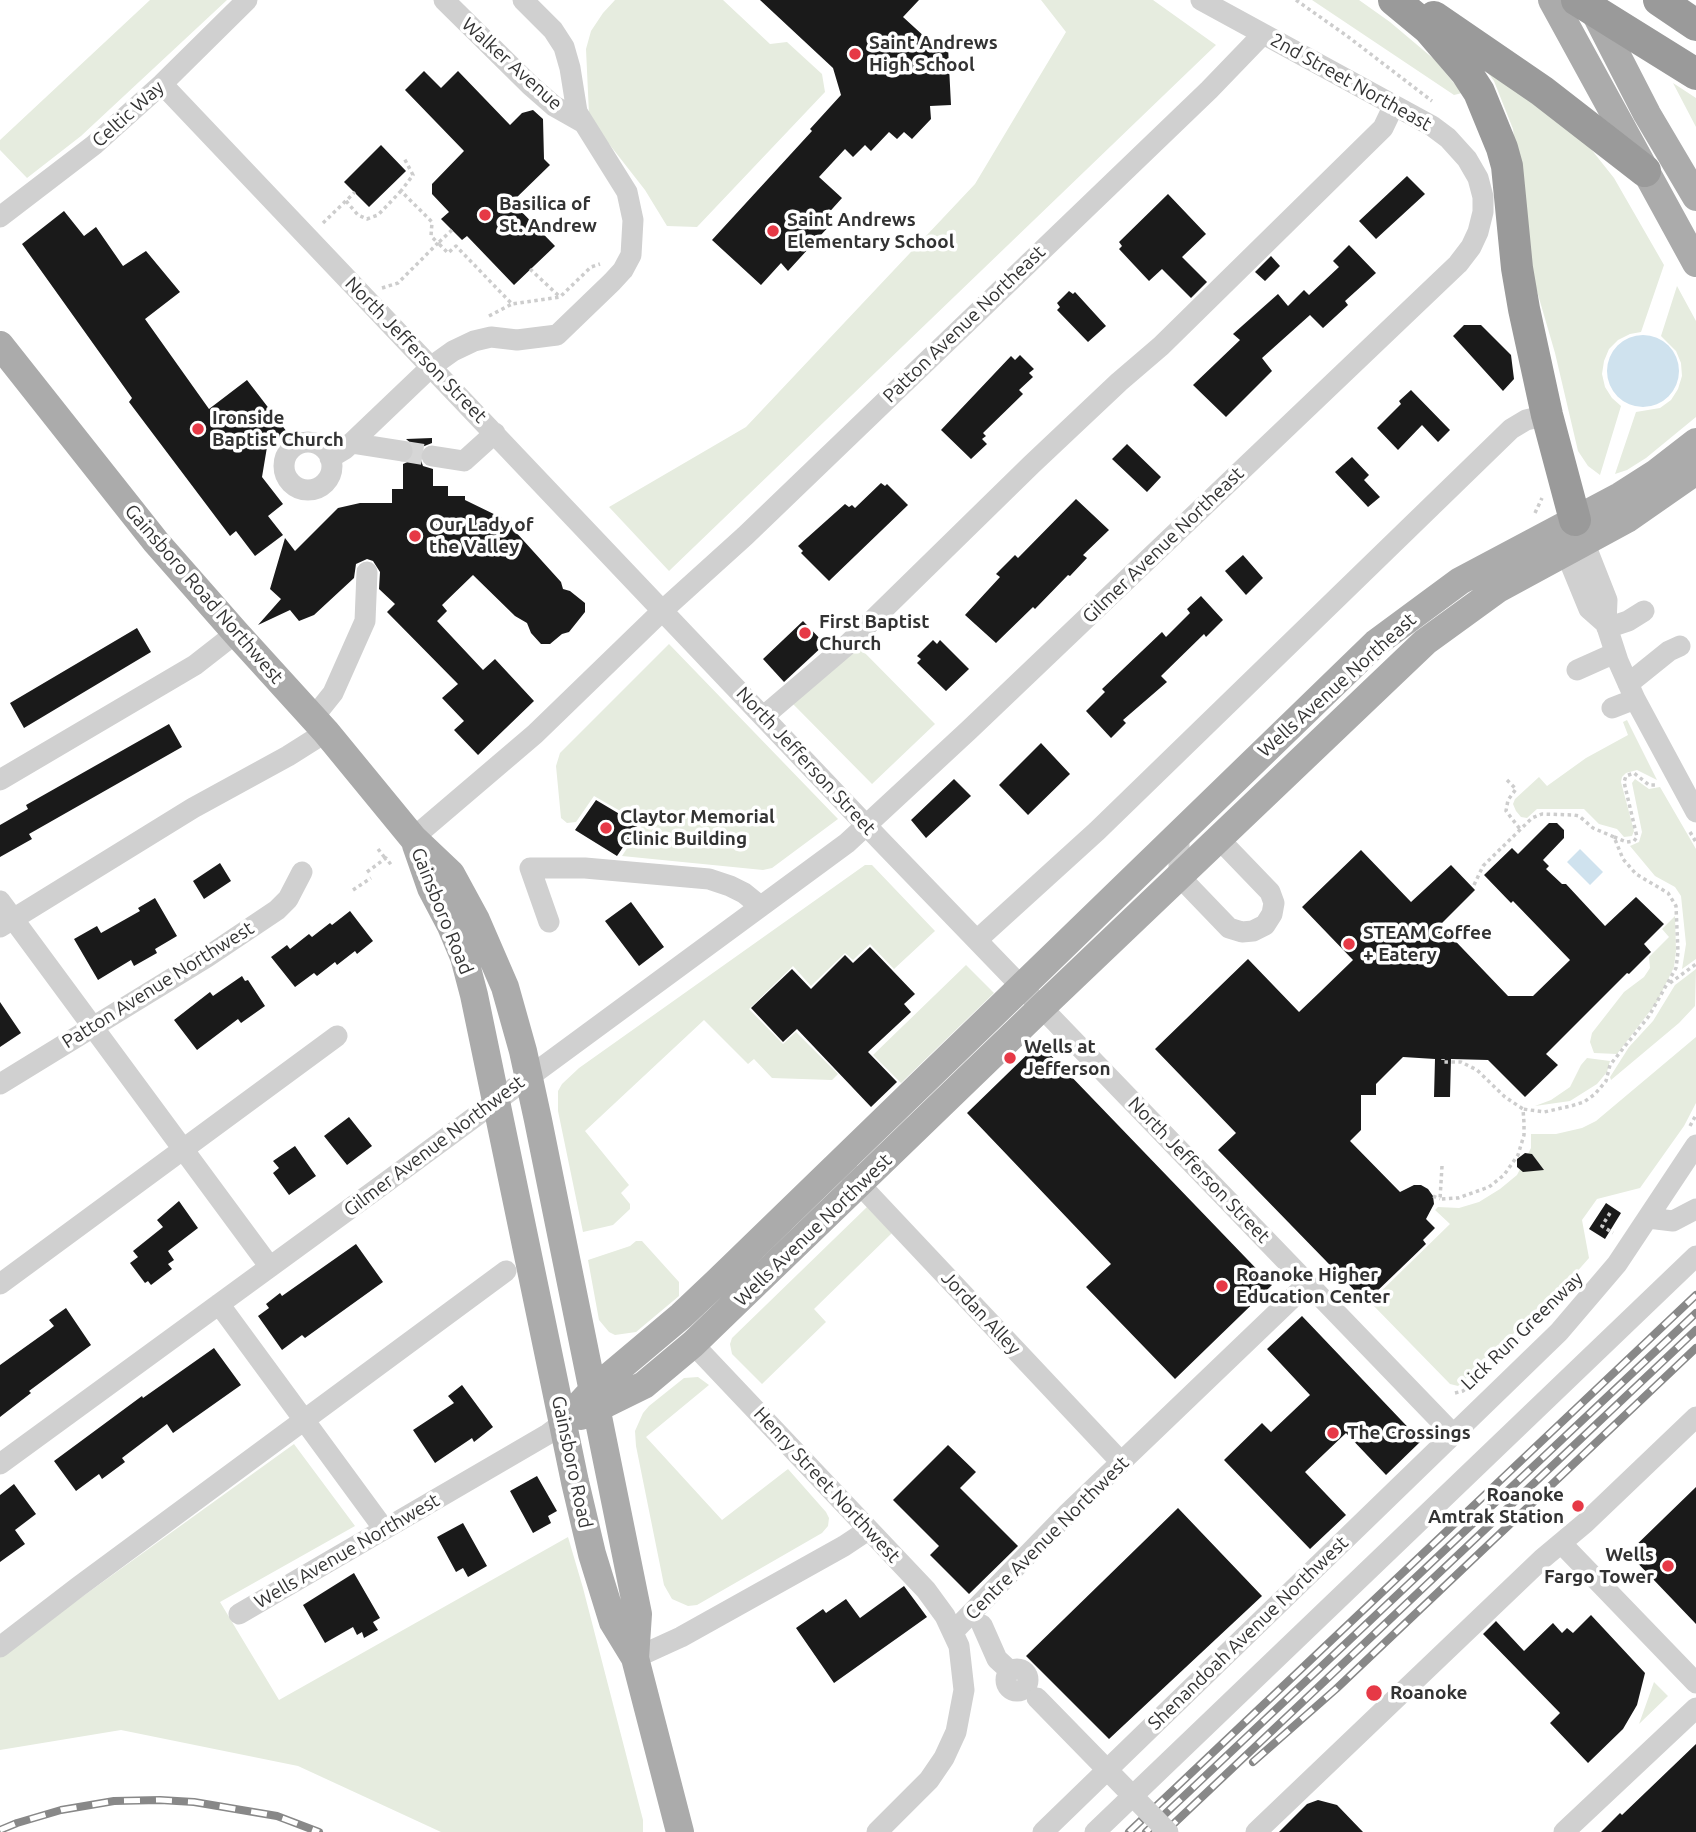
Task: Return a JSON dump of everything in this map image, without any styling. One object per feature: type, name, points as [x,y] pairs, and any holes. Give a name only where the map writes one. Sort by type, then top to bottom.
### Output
[{"type":"highway","points":[[1394,0],[1429,29],[1466,72],[1490,117],[1507,166],[1517,268],[1575,538]]},
{"type":"highway","points":[[1406,0],[1517,73],[1645,171]]},
{"type":"highway","points":[[1577,0],[1696,74]]},
{"type":"main road","points":[[1552,0],[1696,263]]},
{"type":"main road","points":[[1588,0],[1641,103],[1696,198]]},
{"type":"main road","name":"Gainsboro Road Northwest","points":[[0,345],[156,542],[319,725],[413,838]]},
{"type":"main road","name":"Wells Avenue Northeast","points":[[1042,1007],[1426,642],[1498,589],[1575,538],[1696,442]]},
{"type":"main road","name":"Wells Avenue Northeast","points":[[1021,986],[1396,627],[1432,599],[1478,569],[1575,538],[1644,509],[1696,471]]},
{"type":"main road","name":"Gainsboro Road","points":[[413,838],[451,874],[476,920],[505,986],[528,1076],[638,1615],[635,1658]]},
{"type":"main road","name":"Gainsboro Road","points":[[413,838],[431,888],[464,957],[483,1034],[575,1482],[613,1622],[635,1658],[680,1832]]},
{"type":"main road","name":"Wells Avenue Northwest","points":[[563,1423],[595,1400],[1021,986]]},
{"type":"main road","name":"Wells Avenue Northwest","points":[[595,1400],[644,1385],[693,1344],[1042,1007]]},
{"type":"street","name":"Celtic Way","points":[[0,217],[94,145],[162,84],[247,0]]},
{"type":"street","name":"Walker Avenue","points":[[444,0],[530,85],[554,106],[584,123]]},
{"type":"street","name":"Walker Avenue","points":[[523,0],[553,30],[564,47],[577,112],[627,192],[633,220],[631,256]]},
{"type":"street","name":"2nd Street Northeast","points":[[1201,0],[1432,126],[1448,138],[1467,159],[1478,178],[1483,197],[1483,212],[1478,232],[1458,264]]},
{"type":"street","name":"Patton Avenue Northeast","points":[[662,611],[1209,90],[1263,34]]},
{"type":"street","name":"North Jefferson Street","points":[[162,84],[866,825],[1454,1435]]},
{"type":"street","points":[[764,716],[846,646],[1031,465],[1161,346],[1383,128],[1394,105]]},
{"type":"street","points":[[330,458],[351,443],[432,366],[453,351],[474,341],[491,337],[516,340],[557,335],[612,282],[631,256]]},
{"type":"street","name":"Gilmer Avenue Northeast","points":[[866,825],[1458,264]]},
{"type":"street","points":[[976,940],[1097,831],[1511,429],[1526,420],[1547,415]]},
{"type":"street","points":[[432,456],[464,461],[495,433]]},
{"type":"street","points":[[351,443],[402,451]]},
{"type":"street","points":[[1575,538],[1589,609],[1606,626],[1632,692],[1696,812]]},
{"type":"street","points":[[7,923],[193,808],[288,756],[319,725],[365,621],[367,572]]},
{"type":"street","points":[[413,838],[535,734],[662,611]]},
{"type":"street","points":[[1606,626],[1628,621],[1644,611]]},
{"type":"street","points":[[0,780],[195,665],[236,634]]},
{"type":"street","points":[[1612,708],[1632,692],[1669,651],[1680,646]]},
{"type":"street","points":[[1577,670],[1615,653]]},
{"type":"street","name":"Gilmer Avenue Northwest","points":[[0,1464],[846,843],[866,825]]},
{"type":"street","points":[[1179,832],[1179,876],[1229,928],[1242,932],[1253,931],[1265,925],[1272,914],[1274,903],[1270,892],[1219,838]]},
{"type":"street","points":[[549,922],[530,868],[585,868],[709,879],[744,893],[760,906]]},
{"type":"street","name":"Patton Avenue Northwest","points":[[0,1084],[207,957],[277,910],[288,899],[302,872]]},
{"type":"street","points":[[0,901],[7,923],[93,1026],[270,1267]]},
{"type":"street","points":[[0,1284],[337,1036]]},
{"type":"street","points":[[864,1140],[896,1150]]},
{"type":"street","name":"Shenandoah Avenue Northwest","points":[[1043,1832],[1559,1332],[1589,1299],[1648,1218],[1696,1145]]},
{"type":"street","name":"Jordan Alley","points":[[840,1164],[1122,1462]]},
{"type":"street","points":[[1648,1218],[1673,1221],[1696,1209]]},
{"type":"street","points":[[1095,1832],[1696,1256]]},
{"type":"street","points":[[0,1647],[506,1271]]},
{"type":"street","name":"Centre Avenue Northwest","points":[[877,1832],[929,1780],[944,1758],[956,1732],[964,1690],[962,1665],[953,1632],[1068,1513],[1307,1284]]},
{"type":"street","points":[[219,1304],[384,1529]]},
{"type":"street","name":"Henry Street Northwest","points":[[693,1344],[926,1590],[953,1632]]},
{"type":"street","points":[[1256,1832],[1696,1417]]},
{"type":"street","name":"Wells Avenue Northwest","points":[[239,1614],[563,1423]]},
{"type":"street","points":[[635,1658],[681,1637],[868,1530]]},
{"type":"street","points":[[1561,1543],[1696,1683]]},
{"type":"street","points":[[982,1625],[997,1659],[1010,1671],[1006,1682],[1010,1688],[1031,1692],[1168,1832]]},
{"type":"street","points":[[1564,1832],[1696,1708]]},
{"type":"path","points":[[346,201],[358,215],[367,219],[377,215],[401,191],[412,175],[404,158]]},
{"type":"path","points":[[401,191],[432,222],[431,236],[449,253],[456,246],[512,304],[560,297],[591,267],[631,256]]},
{"type":"path","points":[[323,223],[355,192]]},
{"type":"path","points":[[370,301],[384,286],[398,283],[452,230]]},
{"type":"path","points":[[530,269],[560,297]]},
{"type":"path","points":[[1474,884],[1483,866],[1535,816],[1579,816],[1593,828],[1627,842],[1634,841],[1637,836],[1624,782],[1626,776],[1634,773],[1651,786],[1661,783]]},
{"type":"path","points":[[1507,780],[1516,789],[1508,800],[1506,811],[1520,829]]},
{"type":"path","points":[[1443,1059],[1443,1062],[1470,1065],[1505,1097],[1523,1109],[1544,1112],[1584,1102],[1606,1082],[1610,1065],[1650,1016],[1668,984],[1676,968],[1678,952],[1676,906],[1668,893],[1636,874],[1623,859],[1614,837]]},
{"type":"path","points":[[378,849],[392,866]]},
{"type":"path","points":[[367,872],[386,858]]},
{"type":"path","points":[[353,890],[371,878]]},
{"type":"path","points":[[1668,984],[1696,964]]},
{"type":"path","points":[[1433,1196],[1440,1199],[1458,1198],[1489,1187],[1504,1175],[1519,1156],[1524,1135],[1523,1109]]},
{"type":"path","points":[[1440,1199],[1443,1166]]},
{"type":"path","points":[[1607,1243],[1615,1234],[1602,1226],[1610,1213]]},
{"type":"path","name":"Lick Run Greenway","points":[[1455,1394],[1463,1391],[1560,1299]]},
{"type":"shaded area","points":[[150,0],[227,0],[81,136],[27,178],[0,150],[0,140]]},
{"type":"shaded area","points":[[615,0],[723,0],[770,44],[787,42],[822,74],[825,92],[697,227],[667,226],[645,190],[595,126],[589,114],[586,49],[591,31]]},
{"type":"shaded area","points":[[1041,0],[1153,0],[1216,45],[669,571],[609,507],[746,427],[975,184],[1066,32]]},
{"type":"shaded area","points":[[1312,0],[1359,0],[1435,60],[1462,93],[1454,95]]},
{"type":"shaded area","points":[[1474,54],[1587,144],[1614,178],[1664,265],[1641,332],[1618,340],[1609,349],[1604,361],[1602,374],[1605,387],[1621,406],[1600,475],[1588,466],[1578,451],[1555,353],[1530,267],[1513,129],[1494,81]]},
{"type":"shaded area","points":[[1673,83],[1696,98],[1696,127]]},
{"type":"shaded area","points":[[1677,286],[1696,321],[1696,417],[1646,458],[1615,474],[1636,412],[1660,408],[1671,400],[1678,389],[1682,376],[1681,363],[1676,351],[1661,336]]},
{"type":"shaded area","points":[[669,644],[838,819],[772,868],[763,870],[622,856],[643,824],[594,796],[576,822],[567,823],[561,818],[556,766],[560,753]]},
{"type":"shaded area","points":[[857,645],[935,724],[872,784],[792,703]]},
{"type":"shaded area","points":[[1627,720],[1657,780],[1637,770],[1622,777],[1634,831],[1632,836],[1624,837],[1617,829],[1599,824],[1584,809],[1537,809],[1527,818],[1521,817],[1513,804],[1515,799],[1539,777],[1547,786],[1586,758],[1628,735],[1623,722]]},
{"type":"shaded area","points":[[1635,779],[1649,789],[1660,787],[1696,849],[1696,959],[1682,969],[1686,944],[1681,896],[1675,887],[1655,876],[1630,846],[1639,842],[1642,832],[1632,783]]},
{"type":"shaded area","points":[[865,865],[872,865],[935,931],[894,969],[870,944],[853,960],[845,953],[811,986],[793,966],[749,1009],[783,1044],[796,1032],[838,1074],[832,1080],[772,1078],[754,1059],[748,1064],[704,1020],[585,1131],[629,1185],[621,1193],[630,1204],[630,1209],[613,1225],[583,1232],[558,1111],[558,1091],[562,1084],[579,1068]]},
{"type":"shaded area","points":[[1675,916],[1674,967],[1657,1002],[1617,1054],[1594,1053],[1590,1042],[1592,1033],[1624,992],[1644,977],[1650,968],[1649,957],[1669,937],[1662,929]]},
{"type":"shaded area","points":[[966,965],[994,993],[901,1083],[873,1055]]},
{"type":"shaded area","points":[[1696,969],[1695,1006],[1679,1023],[1611,1080],[1610,1077],[1629,1047],[1653,1021],[1675,985]]},
{"type":"shaded area","points":[[1696,1037],[1696,1103],[1684,1126],[1640,1188],[1597,1199],[1582,1220],[1589,1258],[1567,1283],[1458,1386],[1450,1384],[1370,1302],[1450,1224],[1435,1210],[1438,1207],[1459,1208],[1479,1202],[1500,1189],[1517,1175],[1531,1148],[1531,1134],[1556,1134],[1582,1128],[1596,1121]]},
{"type":"shaded area","points":[[1587,1058],[1610,1061],[1607,1072],[1597,1084],[1570,1101],[1535,1106],[1551,1100],[1570,1087]]},
{"type":"shaded area","points":[[867,1207],[892,1233],[814,1309],[826,1322],[762,1384],[732,1354],[732,1338]]},
{"type":"shaded area","points":[[636,1241],[642,1241],[679,1282],[679,1296],[636,1332],[615,1335],[599,1320],[588,1260],[630,1246]]},
{"type":"shaded area","points":[[698,1377],[709,1385],[646,1437],[722,1520],[788,1469],[829,1518],[828,1526],[822,1533],[697,1605],[688,1606],[672,1599],[664,1585],[635,1431],[649,1406],[684,1378]]},
{"type":"shaded area","points":[[294,1444],[355,1526],[220,1602],[279,1700],[568,1537],[643,1820],[643,1832],[441,1832],[298,1766],[121,1730],[0,1750],[0,1656]]},
{"type":"shaded area","points":[[1654,1682],[1668,1696],[1639,1724]]},
{"type":"water","points":[[1650,335],[1669,345],[1677,357],[1677,385],[1669,397],[1657,405],[1636,407],[1617,397],[1609,385],[1607,364],[1617,345],[1629,337]]},
{"type":"water","points":[[1580,849],[1603,872],[1590,885],[1567,862]]},
{"type":"building","points":[[760,0],[919,0],[903,17],[926,38],[926,49],[948,47],[951,105],[930,106],[931,119],[912,139],[904,132],[897,139],[889,132],[871,151],[865,145],[853,157],[845,149],[819,177],[842,198],[824,218],[831,224],[788,271],[781,263],[761,285],[712,240],[812,131],[810,129],[841,95],[833,68]]},
{"type":"building","points":[[424,71],[441,88],[458,71],[510,125],[522,113],[533,110],[543,119],[544,159],[550,165],[512,202],[555,246],[514,285],[467,236],[462,240],[441,219],[449,212],[432,194],[432,184],[464,151],[405,90]]},
{"type":"building","points":[[381,145],[406,171],[369,207],[344,182]]},
{"type":"building","points":[[1407,176],[1425,194],[1376,239],[1359,221]]},
{"type":"building","points":[[1168,194],[1206,234],[1182,257],[1207,282],[1191,298],[1162,269],[1149,281],[1119,249],[1122,246],[1119,242]]},
{"type":"building","points":[[64,211],[84,236],[96,227],[123,266],[146,251],[180,292],[145,319],[209,409],[247,380],[287,432],[267,447],[262,477],[283,504],[268,516],[283,535],[255,556],[236,531],[230,536],[129,402],[132,398],[22,244]]},
{"type":"building","points":[[1349,245],[1376,273],[1345,301],[1348,305],[1323,328],[1310,315],[1262,358],[1272,371],[1226,417],[1193,385],[1240,340],[1233,334],[1278,294],[1288,306],[1304,290],[1309,295],[1339,267],[1333,261]]},
{"type":"building","points":[[1271,256],[1280,266],[1265,281],[1255,272]]},
{"type":"building","points":[[1069,291],[1073,294],[1075,292],[1106,326],[1088,342],[1057,310],[1060,307],[1057,303]]},
{"type":"building","points":[[1464,325],[1481,325],[1511,355],[1514,379],[1503,391],[1453,336]]},
{"type":"building","points":[[1020,355],[1034,369],[1029,373],[1033,377],[1019,390],[1023,394],[983,433],[986,436],[982,439],[987,444],[971,459],[941,430],[1011,356],[1015,360]]},
{"type":"building","points":[[1411,390],[1450,430],[1438,442],[1422,425],[1398,450],[1377,428]]},
{"type":"building","name":"Our Lady of the Valley","points":[[432,438],[432,443],[422,447],[419,455],[423,466],[433,469],[433,486],[448,486],[448,496],[465,496],[465,500],[504,519],[561,582],[563,589],[585,603],[585,612],[569,632],[550,644],[541,644],[531,633],[527,623],[515,616],[473,575],[442,605],[447,611],[437,621],[483,670],[495,659],[534,701],[478,755],[454,730],[464,721],[442,698],[458,684],[387,612],[395,604],[379,589],[380,572],[373,561],[367,559],[356,564],[354,578],[314,615],[299,621],[290,610],[258,625],[281,599],[270,589],[285,538],[295,551],[338,508],[360,503],[392,503],[392,489],[403,489],[403,464],[412,460],[415,454],[414,446],[406,439]]},
{"type":"building","points":[[1127,444],[1161,477],[1147,492],[1112,459]]},
{"type":"building","points":[[1352,457],[1369,475],[1364,480],[1380,497],[1368,507],[1335,472]]},
{"type":"building","points":[[881,483],[885,486],[887,484],[908,505],[829,581],[801,553],[803,551],[798,546],[845,504],[855,508]]},
{"type":"building","points":[[1076,499],[1109,530],[1083,555],[1087,558],[1070,576],[996,643],[965,615],[1000,577],[996,574],[1015,555],[1018,558]]},
{"type":"building","points":[[1243,555],[1263,578],[1246,595],[1225,571]]},
{"type":"building","points":[[1201,596],[1223,620],[1206,637],[1204,634],[1161,676],[1167,682],[1123,720],[1126,723],[1111,738],[1086,711],[1105,692],[1102,689],[1162,632],[1166,637],[1190,613],[1187,609]]},
{"type":"building","points":[[803,621],[825,644],[784,682],[763,659]]},
{"type":"building","points":[[137,628],[151,652],[24,728],[10,703]]},
{"type":"building","points":[[933,640],[937,644],[940,640],[969,669],[946,691],[917,663],[921,659],[917,656]]},
{"type":"building","points":[[169,724],[182,747],[29,834],[32,839],[0,857],[0,825],[28,809],[26,805]]},
{"type":"building","points":[[1041,743],[1070,774],[1028,815],[999,785]]},
{"type":"building","points":[[954,779],[971,796],[926,838],[911,820]]},
{"type":"building","name":"Claytor Memorial Clinic Building","points":[[596,800],[638,825],[617,856],[575,830]]},
{"type":"building","points":[[1549,823],[1557,823],[1564,830],[1564,838],[1543,860],[1549,866],[1546,869],[1562,884],[1566,884],[1605,926],[1636,897],[1664,924],[1644,944],[1651,952],[1546,1054],[1558,1065],[1525,1097],[1488,1060],[1451,1059],[1450,1097],[1434,1097],[1435,1059],[1403,1057],[1376,1084],[1376,1095],[1361,1095],[1361,1130],[1350,1141],[1400,1192],[1414,1185],[1428,1189],[1434,1204],[1426,1219],[1435,1228],[1423,1240],[1426,1244],[1372,1296],[1369,1292],[1363,1299],[1218,1150],[1236,1133],[1155,1049],[1248,959],[1299,1012],[1320,992],[1353,960],[1302,907],[1361,850],[1411,902],[1451,865],[1475,890],[1440,925],[1508,996],[1533,996],[1570,960],[1484,875],[1512,848],[1518,854]]},
{"type":"building","points":[[220,863],[231,881],[204,899],[193,881]]},
{"type":"building","points":[[155,898],[177,936],[155,949],[157,953],[134,966],[131,960],[98,980],[74,939],[97,926],[101,933],[140,911],[138,908]]},
{"type":"building","points":[[631,902],[664,947],[639,966],[605,921]]},
{"type":"building","points":[[350,911],[373,941],[357,954],[355,951],[337,965],[335,962],[317,976],[314,973],[295,987],[271,957],[287,945],[290,949],[309,934],[312,937]]},
{"type":"building","points":[[870,947],[915,994],[904,1004],[911,1012],[868,1052],[897,1082],[871,1107],[797,1029],[783,1042],[751,1008],[792,969],[811,989],[845,955],[853,963]]},
{"type":"building","points":[[242,976],[245,981],[248,980],[265,1006],[241,1023],[238,1019],[197,1050],[174,1020],[210,992],[213,996]]},
{"type":"building","points":[[0,1002],[21,1033],[0,1047]]},
{"type":"building","points":[[1039,1043],[1272,1285],[1175,1379],[1086,1287],[1111,1264],[967,1113]]},
{"type":"building","points":[[349,1117],[372,1146],[347,1165],[324,1136]]},
{"type":"building","points":[[295,1146],[316,1176],[289,1195],[273,1173],[279,1168],[273,1161]]},
{"type":"building","points":[[1525,1153],[1532,1154],[1544,1170],[1523,1172],[1517,1167],[1517,1159]]},
{"type":"building","points":[[179,1201],[198,1228],[168,1251],[174,1260],[168,1264],[172,1269],[151,1285],[148,1281],[145,1283],[130,1263],[138,1257],[133,1251],[163,1227],[157,1220]]},
{"type":"building","points":[[1606,1203],[1621,1213],[1605,1239],[1589,1229]]},
{"type":"building","points":[[356,1244],[383,1282],[305,1338],[302,1335],[282,1350],[258,1316],[269,1308],[266,1304],[280,1293],[282,1296]]},
{"type":"building","points":[[66,1308],[91,1345],[29,1391],[31,1393],[0,1417],[0,1365],[54,1326],[49,1320]]},
{"type":"building","name":"The Crossings","points":[[1302,1316],[1421,1441],[1386,1475],[1346,1433],[1305,1472],[1346,1515],[1310,1549],[1224,1460],[1262,1423],[1271,1432],[1310,1395],[1267,1349]]},
{"type":"building","points":[[214,1348],[241,1385],[173,1433],[167,1424],[122,1458],[125,1462],[102,1479],[99,1474],[76,1491],[54,1461],[142,1396],[143,1398]]},
{"type":"building","points":[[462,1385],[493,1427],[474,1442],[472,1438],[435,1463],[413,1430],[454,1403],[448,1396]]},
{"type":"building","points":[[948,1445],[976,1472],[960,1488],[1018,1546],[969,1594],[930,1555],[939,1546],[893,1500]]},
{"type":"building","points":[[537,1476],[557,1511],[548,1516],[551,1523],[533,1533],[510,1491]]},
{"type":"building","points":[[14,1484],[36,1514],[15,1530],[25,1544],[0,1562],[0,1495]]},
{"type":"building","name":"Wells Fargo Tower","points":[[1696,1487],[1696,1624],[1628,1553]]},
{"type":"building","points":[[1178,1508],[1262,1596],[1109,1739],[1026,1656]]},
{"type":"building","points":[[463,1523],[487,1566],[468,1577],[463,1568],[456,1572],[437,1537]]},
{"type":"building","points":[[354,1573],[380,1618],[373,1622],[378,1630],[364,1638],[362,1632],[357,1635],[353,1627],[325,1643],[303,1605]]},
{"type":"building","points":[[904,1586],[927,1617],[834,1683],[796,1628],[823,1609],[826,1613],[846,1599],[860,1618]]},
{"type":"building","points":[[1591,1615],[1645,1673],[1637,1705],[1623,1729],[1588,1763],[1550,1723],[1560,1713],[1483,1634],[1496,1621],[1524,1651],[1553,1623],[1562,1633],[1567,1628],[1573,1633]]},
{"type":"building","points":[[1696,1744],[1696,1832],[1601,1832],[1620,1813],[1622,1815]]},
{"type":"building","points":[[1318,1800],[1337,1805],[1363,1832],[1279,1832],[1307,1804]]},
{"type":"tunnel","points":[[402,451],[432,456]]},
{"type":"railway","points":[[1129,1832],[1696,1295]]},
{"type":"railway","points":[[1146,1832],[1696,1313]]},
{"type":"railway","points":[[1165,1832],[1696,1330]]},
{"type":"railway","points":[[1253,1762],[1336,1689],[1696,1348]]},
{"type":"railway","points":[[0,1830],[61,1810],[114,1801],[160,1800],[194,1802],[277,1816],[319,1832]]},
{"type":"place","name":"Saint Andrews High School","points":[[855,54]]},
{"type":"place","name":"Basilica of St. Andrew","points":[[485,215]]},
{"type":"place","name":"Saint Andrews Elementary School","points":[[773,231]]},
{"type":"place","name":"Ironside Baptist Church","points":[[198,429]]},
{"type":"place","name":"Our Lady of the Valley","points":[[415,536]]},
{"type":"place","name":"First Baptist Church","points":[[805,633]]},
{"type":"place","name":"Claytor Memorial Clinic Building","points":[[606,828]]},
{"type":"place","name":"STEAM Coffee + Eatery","points":[[1349,944]]},
{"type":"place","name":"Wells at Jefferson","points":[[1010,1058]]},
{"type":"place","name":"Roanoke Higher Education Center","points":[[1222,1286]]},
{"type":"place","name":"The Crossings","points":[[1333,1433]]},
{"type":"place","name":"Roanoke Amtrak Station","points":[[1578,1506]]},
{"type":"place","name":"Wells Fargo Tower","points":[[1668,1566]]},
{"type":"place","name":"Roanoke","points":[[1374,1693]]}]
